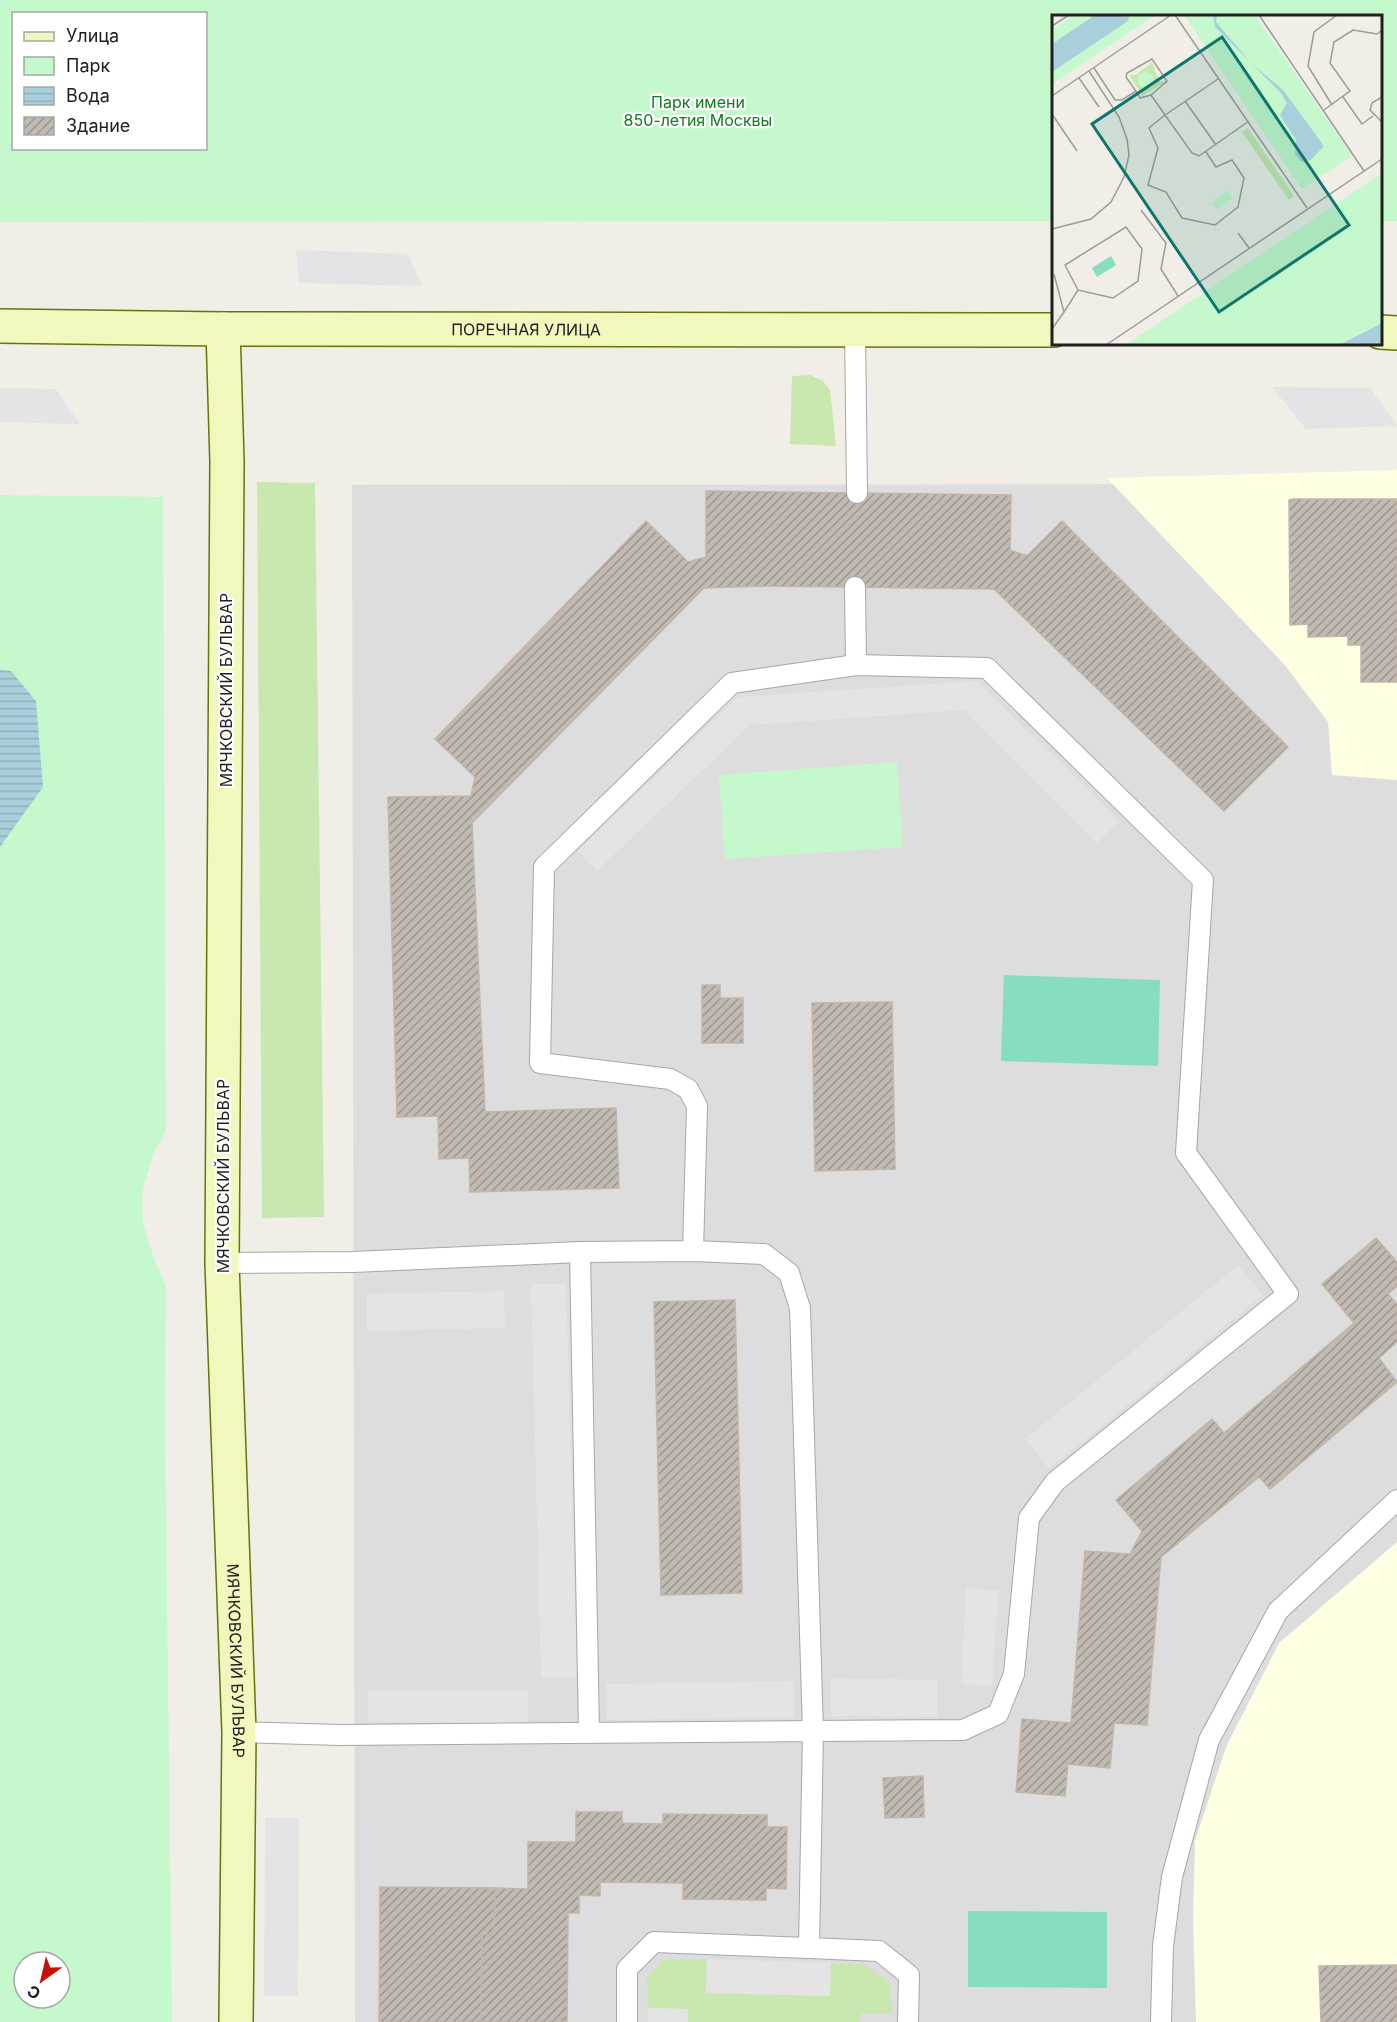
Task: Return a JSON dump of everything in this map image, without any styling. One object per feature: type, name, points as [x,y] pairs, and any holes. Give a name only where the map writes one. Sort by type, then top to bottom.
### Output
[{"type":"street","name":"ПОРЕЧНАЯ УЛИЦА","points":[[0,326],[223,329],[1052,330]]},
{"type":"street","name":"МЯЧКОВСКИЙ БУЛЬВАР","points":[[223,329],[227,462],[222,1263],[239,1732],[236,2022]]},
{"type":"street","points":[[1382,332],[1397,333]]},
{"type":"lane","points":[[855,328],[857,493]]},
{"type":"lane","points":[[855,587],[856,665]]},
{"type":"lane","points":[[239,1732],[340,1735],[963,1730],[998,1714],[1014,1674],[1029,1518],[1055,1482],[1288,1294],[1186,1153],[1203,880],[987,668],[856,665],[732,683],[544,867],[540,1064],[670,1079],[688,1089],[698,1106],[693,1251]]},
{"type":"lane","points":[[222,1263],[353,1263],[580,1252],[693,1251],[764,1254],[789,1273],[800,1308],[813,1731],[809,1948]]},
{"type":"lane","points":[[580,1252],[589,1732]]},
{"type":"lane","points":[[1161,2022],[1163,1946],[1172,1877],[1209,1740],[1278,1611],[1397,1500]]},
{"type":"lane","points":[[627,2022],[627,1969],[654,1942],[879,1951],[909,1975],[908,2022]]},
{"type":"shaded area","points":[[296,250],[408,254],[422,286],[299,283]]},
{"type":"shaded area","points":[[1272,387],[1370,388],[1397,426],[1306,429]]},
{"type":"shaded area","points":[[0,388],[56,389],[80,424],[0,422]]},
{"type":"shaded area","points":[[1397,470],[1397,780],[1332,775],[1328,722],[1284,664],[1107,478]]},
{"type":"shaded area","points":[[1397,484],[1397,2022],[355,2022],[352,485]]},
{"type":"shaded area","points":[[977,681],[1119,821],[1097,843],[965,710],[750,725],[597,871],[578,851],[738,697]]},
{"type":"shaded area","points":[[1238,1265],[1263,1295],[1049,1469],[1025,1439]]},
{"type":"shaded area","points":[[531,1284],[566,1284],[577,1677],[541,1678]]},
{"type":"shaded area","points":[[504,1291],[505,1328],[367,1331],[367,1294]]},
{"type":"shaded area","points":[[1397,1542],[1397,2022],[1196,2022],[1193,1919],[1195,1841],[1226,1747],[1279,1643]]},
{"type":"shaded area","points":[[966,1588],[998,1591],[992,1686],[961,1684]]},
{"type":"shaded area","points":[[831,1678],[937,1680],[937,1717],[831,1716]]},
{"type":"shaded area","points":[[794,1681],[794,1717],[607,1720],[606,1684]]},
{"type":"shaded area","points":[[368,1690],[528,1690],[528,1723],[368,1722]]},
{"type":"shaded area","points":[[265,1818],[299,1818],[298,1996],[264,1996]]},
{"type":"shaded area","points":[[707,1959],[831,1963],[830,1996],[706,1993]]},
{"type":"shaded area","points":[[648,2008],[688,2009],[688,2022],[648,2022]]},
{"type":"green space","name":"Парк имени 850-летия Москвы","points":[[0,0],[1397,0],[1397,221],[1382,221],[1382,15],[1052,15],[1052,221],[0,222]]},
{"type":"green space","points":[[810,375],[823,381],[830,390],[836,446],[790,444],[792,376]]},
{"type":"green space","points":[[257,482],[315,483],[324,1217],[262,1218]]},
{"type":"green space","points":[[0,495],[163,497],[166,1131],[153,1154],[142,1193],[143,1222],[153,1256],[166,1286],[165,1425],[172,2022],[0,2022]]},
{"type":"green space","points":[[897,762],[903,847],[725,859],[719,775]]},
{"type":"green space","points":[[1004,975],[1160,980],[1158,1066],[1001,1061]]},
{"type":"green space","points":[[968,1911],[1107,1912],[1107,1988],[968,1987]]},
{"type":"green space","points":[[707,1959],[706,1993],[829,1996],[831,1963],[866,1965],[888,1982],[893,2014],[860,2013],[859,2022],[688,2022],[688,2009],[648,2008],[647,1977],[663,1960]]},
{"type":"water","points":[[0,670],[11,671],[36,701],[43,787],[0,847]]},
{"type":"building","points":[[706,491],[1011,495],[1010,550],[1027,556],[1062,521],[1288,747],[1224,811],[994,589],[764,586],[704,588],[472,823],[485,1112],[616,1108],[619,1188],[470,1192],[469,1158],[439,1159],[438,1116],[397,1117],[388,797],[471,796],[475,777],[435,739],[646,521],[688,562],[706,557]]},
{"type":"building","points":[[1397,499],[1397,682],[1361,682],[1361,645],[1348,645],[1348,636],[1308,637],[1308,624],[1290,625],[1289,500]]},
{"type":"building","points":[[702,985],[720,985],[720,998],[743,998],[743,1043],[702,1043]]},
{"type":"building","points":[[892,1002],[895,1169],[815,1171],[812,1003]]},
{"type":"building","points":[[1376,1238],[1397,1262],[1397,1286],[1388,1294],[1397,1304],[1397,1342],[1379,1358],[1397,1382],[1270,1489],[1259,1477],[1161,1557],[1147,1725],[1114,1723],[1110,1768],[1068,1764],[1065,1796],[1016,1792],[1022,1719],[1071,1723],[1085,1551],[1130,1554],[1142,1531],[1116,1500],[1212,1419],[1224,1433],[1354,1323],[1322,1284]]},
{"type":"building","points":[[735,1300],[742,1593],[661,1595],[654,1302]]},
{"type":"building","points":[[923,1776],[924,1817],[885,1818],[883,1778]]},
{"type":"building","points":[[576,1812],[622,1812],[622,1823],[663,1824],[663,1814],[767,1815],[767,1827],[787,1827],[786,1889],[766,1888],[766,1900],[683,1899],[683,1883],[600,1882],[600,1896],[579,1895],[579,1913],[568,1913],[567,2022],[481,2022],[482,1934],[494,1934],[495,1888],[528,1889],[528,1842],[576,1842]]},
{"type":"building","points":[[380,1887],[495,1888],[494,1934],[482,1934],[481,2022],[379,2022]]},
{"type":"building","points":[[1397,1965],[1397,2022],[1321,2022],[1319,1966]]}]
